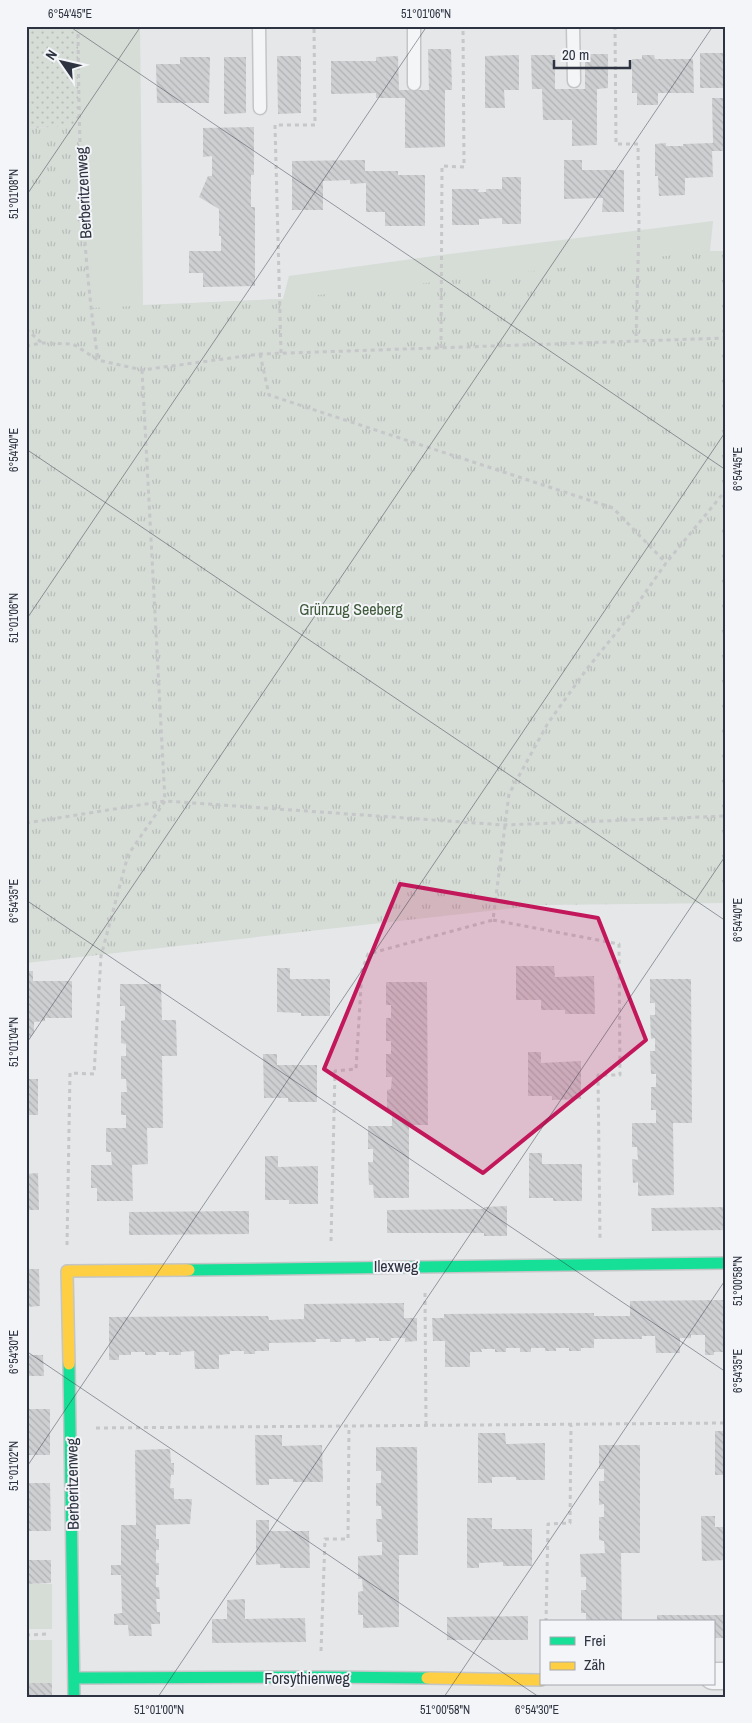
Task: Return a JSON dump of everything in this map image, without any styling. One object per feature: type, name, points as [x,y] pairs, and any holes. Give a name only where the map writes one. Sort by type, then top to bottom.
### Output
[{"type":"street","name":"Ilexweg","points":[[67,1270],[331,1266],[726,1264]]},
{"type":"street","name":"Berberitzenweg","points":[[67,1270],[74,1697]]},
{"type":"street","name":"Forsythienweg","points":[[74,1678],[540,1680]]},
{"type":"lane","points":[[259,26],[260,108]]},
{"type":"lane","points":[[414,26],[414,84]]},
{"type":"lane","points":[[573,26],[574,81]]},
{"type":"path","name":"Berberitzenweg","points":[[78,26],[79,126],[90,308],[98,360]]},
{"type":"path","points":[[280,353],[275,125],[315,125],[314,26]]},
{"type":"path","points":[[441,348],[442,166],[464,167],[463,26]]},
{"type":"path","points":[[615,26],[616,144],[638,144],[639,225],[636,341]]},
{"type":"path","points":[[26,329],[42,343]]},
{"type":"path","points":[[26,346],[42,343],[73,344],[98,360],[142,370],[260,354],[726,338]]},
{"type":"path","points":[[260,354],[269,395],[613,508],[666,563]]},
{"type":"path","points":[[67,1270],[70,1073],[94,1074],[101,956],[128,855],[165,801],[142,370]]},
{"type":"path","points":[[494,920],[509,794],[548,723],[586,670],[645,595],[666,563],[726,490]]},
{"type":"path","points":[[26,823],[165,801],[504,825],[726,816]]},
{"type":"path","points":[[331,1266],[335,1070],[356,1069],[362,970],[368,954],[494,920],[619,944],[620,1075],[598,1075],[600,1264]]},
{"type":"path","points":[[425,1266],[426,1425]]},
{"type":"path","points":[[71,1428],[349,1428],[426,1425],[726,1423]]},
{"type":"path","points":[[546,1620],[548,1524],[570,1523],[571,1424]]},
{"type":"path","points":[[321,1678],[325,1539],[348,1539],[349,1428]]},
{"type":"highlighted area","points":[[400,884],[598,918],[646,1040],[483,1173],[324,1069]]},
{"type":"green space","points":[[26,26],[78,26],[79,126],[26,128]]},
{"type":"green space","points":[[78,26],[140,26],[143,305],[283,299],[289,276],[713,221],[710,251],[726,251],[244,446],[26,265],[87,258],[79,126]]},
{"type":"green space","name":"Grünzug Seeberg","points":[[79,126],[90,308],[283,299],[710,251],[726,251],[726,903],[542,905],[26,963],[26,128]]},
{"type":"green space","points":[[26,1584],[52,1584],[52,1629],[26,1629]]},
{"type":"green space","points":[[26,1640],[52,1640],[52,1683],[26,1683]]},
{"type":"building","points":[[428,49],[451,49],[452,90],[445,90],[445,147],[405,148],[405,98],[376,98],[376,93],[331,94],[331,61],[376,61],[376,57],[398,56],[399,90],[429,90]]},
{"type":"building","points":[[700,53],[723,53],[723,88],[700,88]]},
{"type":"building","points":[[585,54],[608,54],[608,88],[597,89],[597,145],[572,146],[572,120],[543,120],[542,89],[532,89],[531,55],[555,55],[555,89],[585,89]]},
{"type":"building","points":[[519,55],[519,90],[504,90],[505,108],[485,108],[485,56]]},
{"type":"building","points":[[642,55],[654,55],[655,59],[693,59],[694,93],[658,93],[658,105],[637,105],[637,93],[632,93],[632,59],[642,59]]},
{"type":"building","points":[[277,56],[301,56],[301,113],[278,114]]},
{"type":"building","points":[[180,57],[210,57],[209,103],[157,103],[156,64],[180,64]]},
{"type":"building","points":[[224,57],[246,57],[246,113],[224,114]]},
{"type":"building","points":[[712,98],[726,98],[726,151],[712,151],[713,177],[685,178],[685,195],[659,196],[658,176],[655,176],[655,144],[666,143],[666,146],[683,146],[683,144],[713,143]]},
{"type":"building","points":[[254,127],[254,175],[251,175],[251,207],[255,207],[255,286],[203,287],[203,273],[189,273],[189,251],[221,251],[221,236],[219,236],[219,209],[199,197],[208,176],[212,176],[212,156],[203,157],[203,128]]},
{"type":"building","points":[[365,160],[365,171],[398,171],[398,175],[425,175],[425,226],[385,226],[385,212],[366,212],[366,183],[350,184],[350,180],[323,181],[323,210],[292,210],[292,161]]},
{"type":"building","points":[[564,160],[582,160],[582,170],[624,170],[624,212],[602,212],[603,198],[564,199]]},
{"type":"building","points":[[502,177],[521,177],[521,224],[502,224],[502,218],[479,219],[479,225],[452,225],[452,189],[479,189],[478,192],[486,192],[486,189],[502,189]]},
{"type":"building","points":[[516,966],[554,966],[555,977],[594,976],[595,1014],[565,1014],[565,1010],[541,1010],[541,1000],[516,1000]]},
{"type":"building","points":[[277,968],[290,968],[290,979],[330,979],[330,1016],[301,1016],[301,1013],[277,1012]]},
{"type":"building","points":[[26,971],[33,971],[33,981],[72,981],[72,1018],[45,1018],[45,1021],[34,1022],[34,1033],[26,1042]]},
{"type":"building","points":[[650,979],[691,979],[692,1123],[673,1123],[674,1195],[638,1196],[638,1182],[633,1183],[632,1159],[638,1160],[637,1147],[632,1147],[632,1123],[656,1123],[656,1110],[651,1110],[651,1087],[656,1087],[656,1074],[651,1074],[650,1051],[655,1051],[655,1038],[651,1039],[650,1015],[655,1015],[655,1003],[650,1003]]},
{"type":"building","points":[[386,982],[427,982],[428,1125],[409,1125],[409,1198],[374,1198],[373,1185],[369,1185],[368,1162],[373,1162],[373,1149],[368,1149],[368,1126],[392,1126],[392,1113],[387,1113],[387,1090],[391,1089],[392,1077],[386,1077],[386,1054],[391,1054],[391,1041],[386,1041],[386,1018],[391,1018],[391,1005],[386,1005]]},
{"type":"building","points":[[120,984],[161,984],[162,1020],[176,1020],[177,1056],[162,1056],[163,1128],[147,1128],[148,1164],[132,1165],[133,1201],[97,1201],[97,1188],[91,1188],[91,1165],[112,1165],[111,1152],[106,1152],[106,1128],[126,1128],[126,1115],[121,1115],[121,1092],[127,1092],[126,1079],[121,1079],[121,1056],[126,1056],[126,1044],[121,1043],[121,1021],[125,1020],[125,1006],[120,1006]]},
{"type":"building","points":[[528,1052],[541,1052],[541,1063],[581,1061],[581,1099],[552,1100],[552,1096],[528,1096]]},
{"type":"building","points":[[263,1054],[277,1054],[277,1065],[317,1065],[317,1102],[288,1102],[288,1098],[264,1098]]},
{"type":"building","points":[[26,1079],[38,1079],[38,1115],[26,1115]]},
{"type":"building","points":[[529,1153],[542,1153],[542,1164],[582,1164],[582,1201],[553,1201],[553,1198],[529,1198]]},
{"type":"building","points":[[265,1156],[278,1156],[278,1167],[318,1166],[318,1204],[289,1204],[289,1200],[265,1200]]},
{"type":"building","points":[[38,1173],[39,1210],[26,1210],[26,1174]]},
{"type":"building","points":[[507,1206],[507,1236],[484,1236],[484,1233],[387,1233],[387,1210],[484,1209],[484,1207]]},
{"type":"building","points":[[726,1207],[726,1230],[652,1231],[651,1208]]},
{"type":"building","points":[[249,1211],[249,1234],[129,1235],[129,1212]]},
{"type":"building","points":[[26,1269],[39,1269],[40,1306],[26,1307]]},
{"type":"building","points":[[726,1300],[726,1352],[714,1352],[714,1355],[705,1355],[705,1335],[691,1335],[691,1338],[680,1338],[680,1353],[656,1353],[655,1336],[642,1336],[642,1339],[594,1339],[594,1348],[581,1348],[581,1351],[569,1351],[569,1348],[556,1348],[556,1351],[545,1351],[545,1348],[531,1348],[531,1352],[520,1352],[520,1348],[506,1348],[506,1352],[495,1352],[495,1349],[481,1349],[482,1352],[470,1352],[470,1367],[445,1367],[445,1341],[433,1341],[432,1318],[444,1318],[444,1314],[594,1313],[594,1316],[630,1316],[630,1301]]},
{"type":"building","points":[[404,1303],[404,1318],[417,1318],[417,1341],[405,1342],[405,1338],[391,1338],[391,1341],[379,1341],[379,1338],[366,1338],[366,1341],[355,1342],[355,1339],[341,1339],[341,1342],[330,1342],[330,1339],[316,1339],[316,1342],[269,1343],[269,1351],[255,1351],[255,1354],[244,1354],[244,1351],[230,1351],[230,1354],[219,1355],[219,1369],[195,1369],[194,1351],[181,1352],[181,1355],[169,1355],[169,1352],[156,1352],[156,1355],[145,1355],[145,1352],[131,1352],[131,1355],[119,1355],[119,1360],[109,1360],[109,1317],[268,1316],[269,1320],[304,1319],[304,1304]]},
{"type":"building","points":[[26,1355],[43,1355],[44,1376],[26,1376]]},
{"type":"building","points":[[26,1409],[50,1409],[50,1455],[26,1455]]},
{"type":"building","points":[[715,1431],[726,1431],[726,1475],[715,1475]]},
{"type":"building","points":[[478,1433],[505,1433],[506,1444],[545,1443],[545,1480],[516,1480],[516,1477],[492,1477],[492,1483],[478,1483]]},
{"type":"building","points":[[255,1435],[282,1435],[282,1446],[322,1445],[323,1482],[293,1482],[293,1479],[269,1479],[269,1485],[256,1485]]},
{"type":"building","points":[[599,1445],[640,1445],[640,1553],[621,1553],[622,1620],[586,1620],[586,1613],[581,1613],[581,1590],[586,1590],[586,1577],[581,1577],[580,1554],[605,1553],[604,1541],[599,1540],[599,1517],[604,1517],[604,1504],[599,1505],[599,1481],[604,1481],[604,1469],[599,1469]]},
{"type":"building","points":[[376,1447],[417,1447],[418,1555],[399,1555],[399,1627],[363,1628],[363,1615],[358,1615],[358,1592],[363,1591],[362,1579],[358,1579],[358,1556],[382,1555],[382,1542],[377,1542],[376,1519],[382,1519],[381,1506],[376,1506],[376,1483],[381,1483],[381,1471],[376,1471]]},
{"type":"building","points":[[170,1449],[171,1463],[174,1463],[174,1475],[171,1475],[170,1488],[174,1488],[174,1499],[192,1499],[190,1524],[156,1525],[156,1539],[159,1539],[159,1550],[156,1550],[156,1563],[159,1563],[159,1575],[156,1575],[156,1587],[159,1587],[160,1599],[156,1599],[157,1612],[160,1612],[160,1624],[151,1624],[152,1636],[129,1636],[128,1625],[114,1625],[114,1614],[122,1613],[121,1575],[111,1575],[111,1565],[121,1565],[121,1525],[136,1525],[135,1450]]},
{"type":"building","points":[[26,1483],[50,1483],[51,1531],[26,1531]]},
{"type":"building","points":[[701,1516],[715,1516],[715,1527],[726,1527],[726,1560],[702,1561]]},
{"type":"building","points":[[467,1518],[492,1518],[492,1529],[532,1529],[532,1566],[503,1566],[503,1562],[479,1563],[479,1568],[467,1568]]},
{"type":"building","points":[[256,1520],[269,1520],[269,1531],[309,1531],[310,1568],[280,1568],[280,1564],[256,1565]]},
{"type":"building","points":[[26,1560],[51,1560],[51,1583],[26,1584]]},
{"type":"building","points":[[245,1599],[245,1619],[305,1618],[306,1642],[212,1643],[212,1619],[227,1619],[227,1600]]},
{"type":"building","points":[[657,1615],[726,1615],[726,1638],[714,1638],[714,1620],[657,1620]]},
{"type":"building","points":[[528,1616],[528,1640],[447,1640],[447,1617]]},
{"type":"building","points":[[26,1683],[52,1683],[52,1697],[26,1697]]},
{"type":"traffic: fast","points":[[189,1270],[726,1263]]},
{"type":"traffic: fast","points":[[69,1364],[74,1697]]},
{"type":"traffic: fast","points":[[74,1678],[427,1678]]},
{"type":"traffic: slow","points":[[69,1364],[67,1271],[189,1270]]},
{"type":"traffic: slow","points":[[427,1678],[540,1680]]}]
